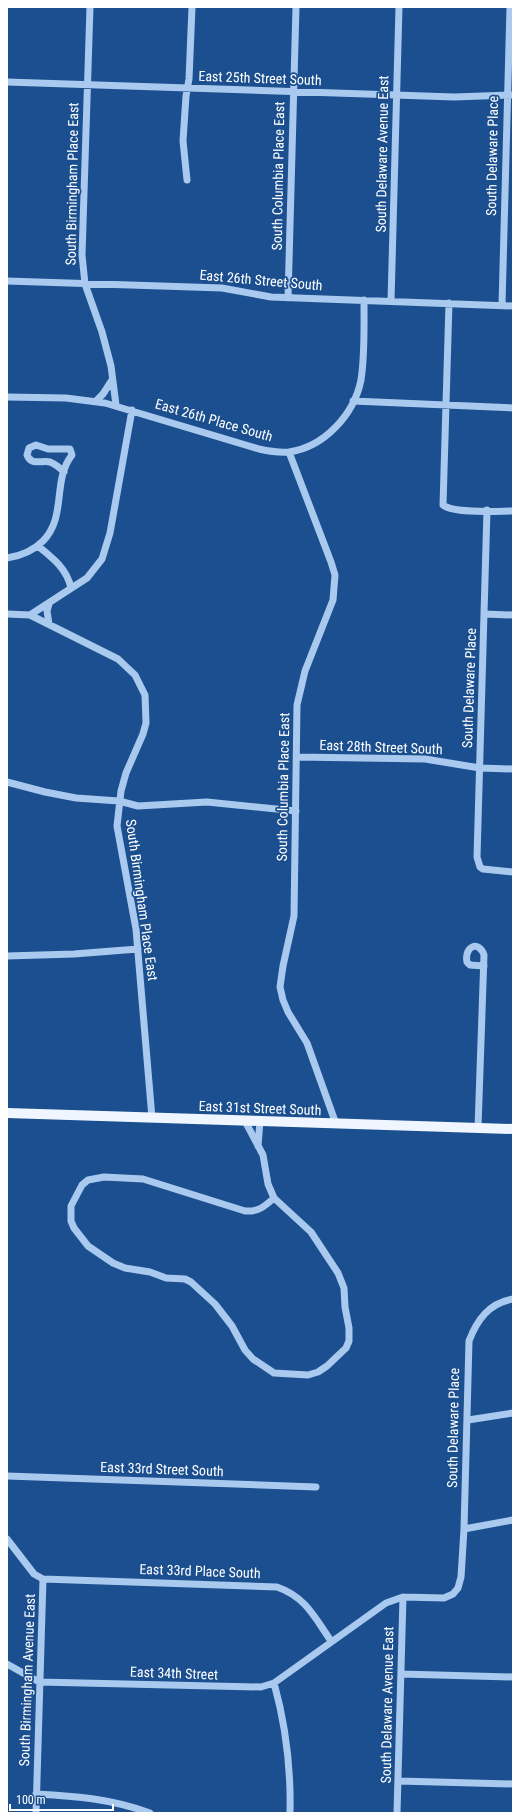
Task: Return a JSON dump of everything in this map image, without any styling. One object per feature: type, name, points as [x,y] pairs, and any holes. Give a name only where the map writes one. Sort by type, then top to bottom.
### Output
[{"type":"main road","name":"East 31st Street South","points":[[7,1113],[513,1129]]},
{"type":"street","name":"South Birmingham Place East","points":[[90,7],[82,247],[85,284],[107,350],[111,366],[116,405]]},
{"type":"street","points":[[187,180],[183,141],[188,88],[192,7]]},
{"type":"street","name":"South Columbia Place East","points":[[288,298],[296,7]]},
{"type":"street","name":"South Delaware Avenue East","points":[[391,301],[399,7]]},
{"type":"street","name":"South Delaware Place","points":[[502,305],[510,95],[510,7]]},
{"type":"street","name":"East 25th Street South","points":[[7,82],[454,97],[510,95]]},
{"type":"street","name":"East 26th Street South","points":[[7,281],[232,289],[253,295],[288,298],[513,306]]},
{"type":"street","name":"East 26th Place South","points":[[7,397],[66,398],[96,401],[116,405],[258,449],[289,452],[311,445],[325,437],[341,421],[353,401],[360,382],[363,362],[364,300]]},
{"type":"street","points":[[449,303],[444,504],[447,508],[513,511]]},
{"type":"street","points":[[96,401],[103,394],[112,380]]},
{"type":"street","points":[[353,401],[513,408]]},
{"type":"street","points":[[7,614],[30,615],[49,604],[94,571],[102,559],[110,533],[132,410]]},
{"type":"street","points":[[7,558],[18,556],[38,546],[50,534],[55,523],[64,472],[72,455],[70,449],[48,449],[36,445],[29,448],[27,455],[31,461],[50,462],[64,472]]},
{"type":"street","name":"South Columbia Place East","points":[[289,452],[324,539],[335,575],[335,588],[333,600],[301,687],[297,713],[294,916],[280,987],[288,1012],[307,1043],[336,1124]]},
{"type":"street","name":"South Delaware Place","points":[[488,510],[477,857],[480,867],[488,871],[513,872]]},
{"type":"street","points":[[38,546],[64,569],[72,588]]},
{"type":"street","points":[[49,604],[47,611],[49,624]]},
{"type":"street","points":[[484,614],[513,615]]},
{"type":"street","name":"South Birmingham Place East","points":[[30,615],[118,659],[136,675],[141,685],[146,704],[146,723],[143,734],[126,773],[119,801],[117,826],[138,949],[152,1118]]},
{"type":"street","name":"East 28th Street South","points":[[297,757],[425,759],[480,768],[513,769]]},
{"type":"street","points":[[7,782],[76,798],[119,801],[138,806],[194,801],[225,802],[296,811]]},
{"type":"street","points":[[7,956],[74,954],[138,949]]},
{"type":"street","points":[[478,1128],[484,966]]},
{"type":"street","points":[[245,1121],[263,1155],[268,1184],[274,1198],[311,1232],[338,1273],[344,1288],[344,1307],[349,1328],[349,1341],[346,1348],[327,1366],[318,1372],[308,1375],[282,1375],[274,1373],[264,1367],[252,1359],[245,1350],[232,1326],[215,1304],[191,1282],[185,1279],[166,1278],[150,1272],[125,1268],[113,1263],[88,1246],[74,1228],[71,1221],[71,1206],[82,1185],[88,1180],[104,1177],[143,1179],[245,1212],[260,1210],[274,1198]]},
{"type":"street","points":[[258,1146],[260,1121]]},
{"type":"street","name":"South Delaware Place","points":[[464,1529],[468,1420],[467,1354],[469,1341],[474,1329],[489,1310],[501,1302],[513,1299]]},
{"type":"street","points":[[468,1420],[513,1413]]},
{"type":"street","name":"East 33rd Street South","points":[[7,1476],[316,1487]]},
{"type":"street","points":[[331,1641],[386,1603],[403,1597],[444,1598],[453,1594],[458,1588],[460,1577],[464,1529],[513,1520]]},
{"type":"street","name":"South Birmingham Avenue East","points":[[7,1539],[34,1574],[43,1579],[36,1813]]},
{"type":"street","name":"East 33rd Place South","points":[[43,1579],[267,1586],[277,1588],[294,1595],[304,1602],[331,1641]]},
{"type":"street","name":"South Delaware Avenue East","points":[[397,1813],[403,1597]]},
{"type":"street","name":"East 34th Street","points":[[7,1664],[39,1682],[247,1688],[261,1687],[274,1683],[331,1641]]},
{"type":"street","points":[[401,1674],[513,1678]]},
{"type":"street","points":[[274,1683],[285,1727],[288,1756],[290,1813]]},
{"type":"street","points":[[398,1781],[513,1784]]},
{"type":"street","points":[[36,1794],[78,1796],[103,1800],[133,1807],[150,1813]]}]
